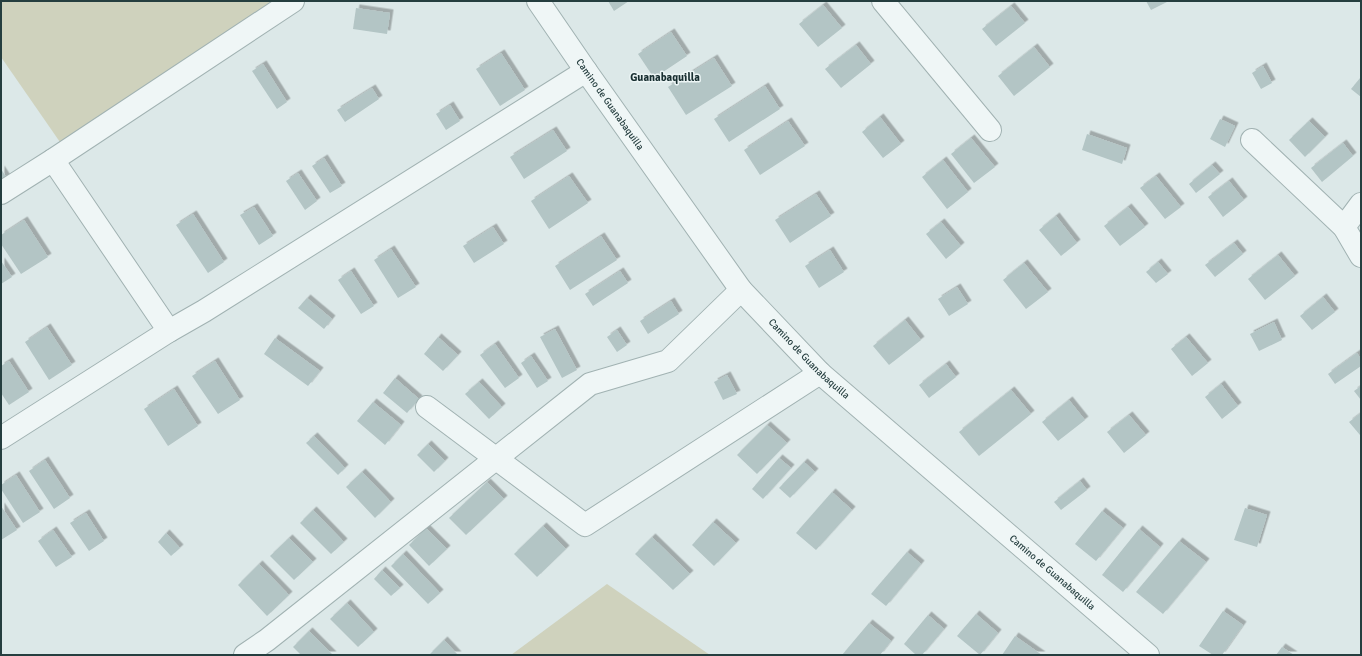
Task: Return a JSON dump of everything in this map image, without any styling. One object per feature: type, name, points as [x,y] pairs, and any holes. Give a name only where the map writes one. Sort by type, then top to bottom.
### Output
[{"type":"street","points":[[1,193],[293,1]]},
{"type":"street","name":"Camino de Guanabaquilla","points":[[538,1],[741,290],[820,373],[1148,655]]},
{"type":"street","points":[[883,1],[990,130]]},
{"type":"street","points":[[1,438],[586,71]]},
{"type":"street","points":[[1252,140],[1344,227],[1361,256]]},
{"type":"street","points":[[53,160],[170,331]]},
{"type":"street","points":[[1344,227],[1361,204]]},
{"type":"street","points":[[245,655],[267,640],[494,458],[590,384],[668,361],[741,290]]},
{"type":"street","points":[[427,407],[585,525],[820,373]]},
{"type":"green space","points":[[1,1],[288,1],[62,145],[1,57]]},
{"type":"green space","points":[[607,584],[710,655],[511,655]]},
{"type":"building","points":[[608,1],[629,1],[614,11]]},
{"type":"building","points":[[1146,1],[1169,1],[1151,10]]},
{"type":"building","points":[[823,5],[842,28],[818,47],[799,24]]},
{"type":"building","points":[[1011,6],[1025,23],[996,46],[982,29]]},
{"type":"building","points":[[356,8],[390,13],[387,34],[353,29]]},
{"type":"building","points":[[671,32],[687,56],[654,78],[638,54]]},
{"type":"building","points":[[856,45],[871,64],[841,88],[825,69]]},
{"type":"building","points":[[1034,47],[1050,67],[1014,96],[998,76]]},
{"type":"building","points":[[501,53],[525,90],[500,106],[476,69]]},
{"type":"building","points":[[714,58],[732,86],[686,115],[668,87]]},
{"type":"building","points":[[263,64],[287,102],[277,109],[252,71]]},
{"type":"building","points":[[1263,66],[1272,83],[1261,89],[1252,73]]},
{"type":"building","points":[[1361,77],[1361,97],[1351,89]]},
{"type":"building","points":[[765,86],[780,109],[729,142],[714,119]]},
{"type":"building","points":[[372,88],[379,99],[345,122],[337,110]]},
{"type":"building","points":[[450,105],[460,121],[446,130],[436,114]]},
{"type":"building","points":[[880,117],[901,144],[883,158],[862,132]]},
{"type":"building","points":[[1220,119],[1235,126],[1225,147],[1210,139]]},
{"type":"building","points":[[788,121],[805,146],[760,175],[744,150]]},
{"type":"building","points":[[1309,121],[1325,137],[1305,157],[1289,140]]},
{"type":"building","points":[[553,130],[567,151],[524,179],[510,157]]},
{"type":"building","points":[[1087,134],[1127,148],[1122,164],[1082,150]]},
{"type":"building","points":[[971,138],[995,167],[974,183],[951,154]]},
{"type":"building","points":[[1343,143],[1353,156],[1322,182],[1311,168]]},
{"type":"building","points":[[324,158],[342,186],[330,193],[312,166]]},
{"type":"building","points":[[943,160],[968,192],[947,209],[922,177]]},
{"type":"building","points":[[1212,165],[1220,174],[1196,193],[1189,184]]},
{"type":"building","points":[[1,169],[8,180],[1,184]]},
{"type":"building","points":[[298,173],[317,201],[305,210],[286,181]]},
{"type":"building","points":[[569,176],[588,203],[549,229],[531,201]]},
{"type":"building","points":[[1156,176],[1181,207],[1165,219],[1140,188]]},
{"type":"building","points":[[1229,181],[1244,200],[1223,217],[1208,197]]},
{"type":"building","points":[[816,194],[831,216],[790,243],[775,220]]},
{"type":"building","points":[[254,207],[273,236],[259,245],[240,215]]},
{"type":"building","points":[[1128,207],[1145,227],[1120,246],[1104,226]]},
{"type":"building","points":[[193,214],[224,262],[208,273],[176,225]]},
{"type":"building","points":[[1056,216],[1077,243],[1061,256],[1039,230]]},
{"type":"building","points":[[24,220],[48,257],[21,274],[1,244],[1,235]]},
{"type":"building","points":[[941,222],[961,246],[946,259],[926,234]]},
{"type":"building","points":[[493,227],[504,244],[474,263],[463,246]]},
{"type":"building","points":[[601,236],[617,260],[570,290],[555,266]]},
{"type":"building","points":[[1234,243],[1243,254],[1215,277],[1205,265]]},
{"type":"building","points":[[391,249],[416,287],[398,298],[374,260]]},
{"type":"building","points":[[830,250],[844,272],[819,288],[805,266]]},
{"type":"building","points":[[1278,255],[1295,276],[1265,300],[1248,279]]},
{"type":"building","points":[[1,261],[12,277],[1,284]]},
{"type":"building","points":[[1158,262],[1168,274],[1156,283],[1146,272]]},
{"type":"building","points":[[1024,263],[1048,292],[1026,309],[1003,280]]},
{"type":"building","points":[[351,271],[374,306],[361,314],[338,280]]},
{"type":"building","points":[[620,271],[628,283],[593,306],[585,294]]},
{"type":"building","points":[[957,287],[968,304],[949,316],[938,299]]},
{"type":"building","points":[[1323,297],[1335,312],[1312,330],[1300,316]]},
{"type":"building","points":[[307,298],[332,319],[324,329],[298,308]]},
{"type":"building","points":[[671,301],[679,314],[648,334],[640,321]]},
{"type":"building","points":[[905,320],[921,340],[889,365],[873,346]]},
{"type":"building","points":[[1274,322],[1282,340],[1259,351],[1250,334]]},
{"type":"building","points":[[47,327],[72,365],[49,380],[25,342]]},
{"type":"building","points":[[555,329],[577,370],[562,378],[540,337]]},
{"type":"building","points":[[617,330],[627,345],[617,352],[607,337]]},
{"type":"building","points":[[438,337],[458,355],[443,371],[424,354]]},
{"type":"building","points":[[1186,337],[1208,363],[1192,376],[1171,349]]},
{"type":"building","points":[[275,338],[320,371],[308,386],[264,354]]},
{"type":"building","points":[[495,344],[519,378],[505,388],[480,355]]},
{"type":"building","points":[[1357,353],[1361,359],[1361,366],[1335,384],[1328,374]]},
{"type":"building","points":[[531,356],[548,381],[537,388],[521,363]]},
{"type":"building","points":[[9,361],[29,392],[9,405],[1,393],[1,366]]},
{"type":"building","points":[[215,361],[240,400],[218,414],[192,376]]},
{"type":"building","points":[[946,364],[956,377],[929,398],[919,385]]},
{"type":"building","points":[[727,375],[737,394],[723,400],[714,382]]},
{"type":"building","points":[[395,378],[419,399],[407,413],[383,393]]},
{"type":"building","points":[[479,382],[502,407],[489,419],[465,394]]},
{"type":"building","points":[[1221,384],[1238,406],[1222,419],[1205,397]]},
{"type":"building","points":[[1361,386],[1361,400],[1354,391]]},
{"type":"building","points":[[174,389],[198,426],[168,446],[144,409]]},
{"type":"building","points":[[1011,390],[1031,414],[979,456],[959,432]]},
{"type":"building","points":[[1069,400],[1085,420],[1058,441],[1042,422]]},
{"type":"building","points":[[373,402],[401,425],[385,445],[357,421]]},
{"type":"building","points":[[1361,413],[1361,434],[1360,435],[1349,422]]},
{"type":"building","points":[[1129,415],[1146,435],[1124,453],[1107,432]]},
{"type":"building","points":[[767,425],[787,443],[757,474],[737,455]]},
{"type":"building","points":[[314,436],[345,468],[338,475],[306,443]]},
{"type":"building","points":[[428,444],[445,461],[434,472],[417,455]]},
{"type":"building","points":[[779,458],[791,468],[763,499],[752,489]]},
{"type":"building","points":[[45,460],[70,498],[54,509],[29,471]]},
{"type":"building","points":[[804,462],[815,472],[790,498],[779,488]]},
{"type":"building","points":[[362,472],[391,502],[375,518],[346,487]]},
{"type":"building","points":[[16,475],[40,512],[23,523],[1,489],[1,485]]},
{"type":"building","points":[[1080,481],[1087,490],[1061,510],[1054,502]]},
{"type":"building","points":[[487,482],[504,499],[466,535],[449,518]]},
{"type":"building","points":[[832,492],[852,510],[816,550],[796,533]]},
{"type":"building","points":[[1,506],[17,530],[1,540]]},
{"type":"building","points":[[1245,508],[1267,515],[1257,547],[1234,540]]},
{"type":"building","points":[[313,510],[344,542],[331,554],[300,523]]},
{"type":"building","points":[[1102,511],[1123,528],[1096,561],[1075,544]]},
{"type":"building","points":[[86,513],[104,541],[89,551],[70,523]]},
{"type":"building","points":[[713,522],[736,543],[714,566],[692,545]]},
{"type":"building","points":[[543,526],[566,549],[537,577],[514,554]]},
{"type":"building","points":[[426,528],[447,549],[429,566],[409,545]]},
{"type":"building","points":[[1139,529],[1160,547],[1123,592],[1102,575]]},
{"type":"building","points":[[53,530],[72,557],[56,567],[38,541]]},
{"type":"building","points":[[166,533],[180,548],[171,556],[158,542]]},
{"type":"building","points":[[652,537],[690,574],[673,590],[635,554]]},
{"type":"building","points":[[289,538],[313,562],[294,580],[270,556]]},
{"type":"building","points":[[1179,541],[1206,562],[1163,614],[1136,592]]},
{"type":"building","points":[[907,552],[921,564],[886,606],[871,594]]},
{"type":"building","points":[[403,554],[440,593],[428,604],[391,566]]},
{"type":"building","points":[[259,564],[289,595],[267,616],[238,585]]},
{"type":"building","points":[[382,570],[400,588],[391,596],[374,579]]},
{"type":"building","points":[[347,603],[374,632],[358,647],[330,619]]},
{"type":"building","points":[[1223,611],[1243,625],[1222,655],[1213,655],[1199,646]]},
{"type":"building","points":[[976,614],[998,633],[980,655],[957,636]]},
{"type":"building","points":[[928,615],[944,629],[922,655],[916,655],[904,644]]},
{"type":"building","points":[[869,623],[891,641],[880,655],[842,655]]},
{"type":"building","points":[[309,631],[333,655],[301,655],[293,647]]},
{"type":"building","points":[[1015,636],[1042,655],[1002,655]]},
{"type":"building","points":[[444,640],[458,655],[429,655]]},
{"type":"building","points":[[1282,647],[1294,655],[1276,655]]},
{"type":"district","name":"Guanabaquilla","points":[[665,77]]}]
